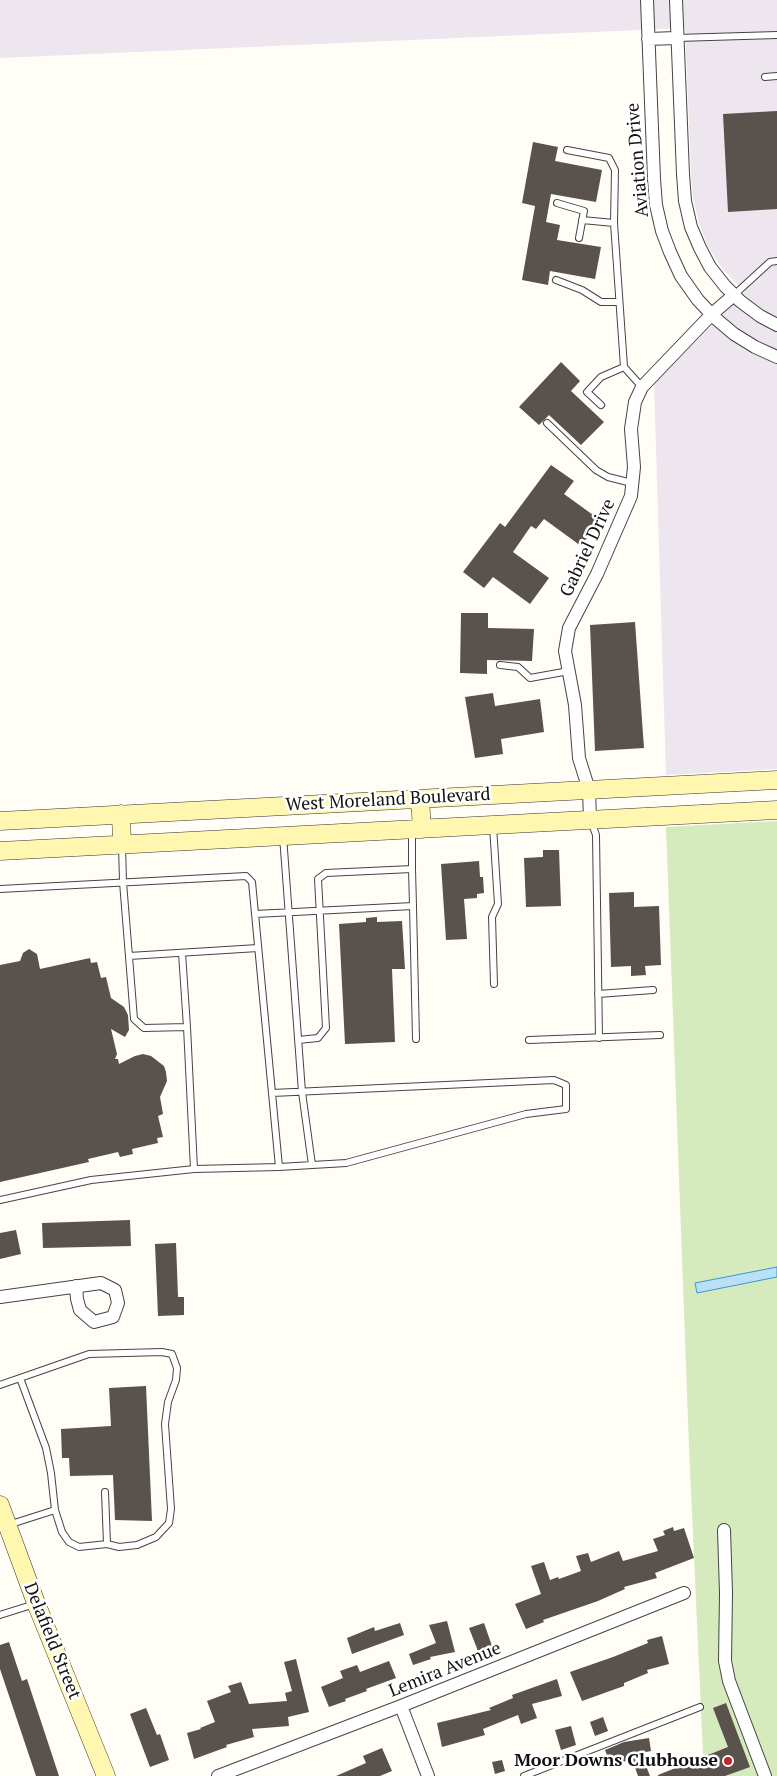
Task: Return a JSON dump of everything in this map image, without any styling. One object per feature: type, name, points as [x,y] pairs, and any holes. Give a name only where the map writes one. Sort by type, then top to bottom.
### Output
[{"type":"street","name":"Aviation Drive","points":[[647,0],[654,179],[656,205],[662,232],[682,276],[698,300],[734,334],[755,347],[777,357]]},
{"type":"street","points":[[676,0],[685,201],[692,227],[710,267],[734,295],[760,316],[777,325]]},
{"type":"street","points":[[648,40],[677,38]]},
{"type":"street","name":"Gabriel Drive","points":[[590,820],[589,790],[579,758],[575,705],[565,651],[569,628],[597,574],[631,496],[634,467],[631,429],[635,402],[642,387],[712,314],[734,295]]},
{"type":"street","name":"West Moreland Boulevard","points":[[0,821],[777,780]]},
{"type":"street","points":[[417,829],[420,799]]},
{"type":"street","points":[[281,805],[283,835]]},
{"type":"street","name":"West Moreland Boulevard","points":[[0,851],[777,810]]},
{"type":"street","points":[[121,814],[122,844]]},
{"type":"street","points":[[0,1297],[76,1286]]},
{"type":"street","name":"Delafield Street","points":[[0,1505],[4,1527],[106,1776]]},
{"type":"street","points":[[724,1530],[726,1593],[725,1661],[729,1681],[765,1776]]},
{"type":"street","name":"Lemira Avenue","points":[[218,1776],[401,1706],[684,1593]]},
{"type":"street","points":[[401,1706],[428,1776]]},
{"type":"lane","points":[[677,38],[777,35]]},
{"type":"lane","points":[[765,77],[777,76]]},
{"type":"lane","points":[[567,150],[609,158],[615,170],[614,222],[624,367],[642,387]]},
{"type":"lane","points":[[557,203],[584,210],[579,238]]},
{"type":"lane","points":[[582,220],[614,222]]},
{"type":"lane","points":[[734,295],[770,262],[777,261]]},
{"type":"lane","points":[[556,280],[582,290],[601,302],[619,302]]},
{"type":"lane","points":[[601,405],[587,392],[601,377],[624,367]]},
{"type":"lane","points":[[547,423],[596,470],[608,478],[632,483]]},
{"type":"lane","points":[[500,665],[518,667],[530,678],[569,671]]},
{"type":"lane","points":[[590,820],[596,836],[599,1038]]},
{"type":"lane","points":[[493,825],[498,904],[492,917],[494,984]]},
{"type":"lane","points":[[416,1038],[412,869],[417,829]]},
{"type":"lane","points":[[283,835],[302,1092],[312,1165]]},
{"type":"lane","points":[[122,844],[123,882],[134,1019],[144,1028],[187,1027]]},
{"type":"lane","points":[[298,1040],[318,1038],[326,1028],[318,879],[326,873],[412,869]]},
{"type":"lane","points":[[0,889],[246,876],[252,882],[278,1167]]},
{"type":"lane","points":[[255,914],[320,909],[413,906]]},
{"type":"lane","points":[[129,956],[258,948]]},
{"type":"lane","points":[[182,953],[194,1169]]},
{"type":"lane","points":[[598,994],[653,990]]},
{"type":"lane","points":[[529,1040],[660,1036]]},
{"type":"lane","points":[[0,1200],[92,1180],[194,1169],[346,1163],[526,1114],[566,1109],[566,1086],[554,1080],[272,1093]]},
{"type":"lane","points":[[0,1385],[20,1378],[90,1354],[162,1352],[172,1354],[176,1361],[176,1380],[168,1402],[165,1424],[171,1509],[169,1523],[156,1537],[137,1545],[119,1547],[107,1544],[79,1547],[69,1542],[62,1532],[55,1510],[46,1448],[20,1378]]},
{"type":"lane","points":[[105,1492],[107,1544]]},
{"type":"lane","points":[[4,1527],[55,1510]]},
{"type":"lane","points":[[0,1615],[36,1603]]},
{"type":"lane","points":[[524,1776],[700,1707]]},
{"type":"shaded area","points":[[0,0],[777,0],[777,769],[666,775],[654,384],[745,292],[722,268],[708,247],[699,223],[693,197],[685,28],[0,58]]},
{"type":"green space","points":[[777,821],[777,1776],[704,1776],[689,1447],[666,827]]},
{"type":"water","points":[[777,1267],[777,1277],[697,1293],[695,1283]]},
{"type":"building","points":[[777,111],[777,209],[728,212],[723,114]]},
{"type":"building","points":[[533,142],[558,147],[555,161],[602,170],[596,202],[551,194],[546,222],[560,225],[557,240],[601,247],[595,279],[550,271],[548,285],[522,280],[535,206],[522,203]]},
{"type":"building","points":[[561,362],[580,381],[571,391],[604,422],[581,445],[549,415],[539,425],[519,407]]},
{"type":"building","points":[[551,465],[574,481],[564,494],[600,520],[581,546],[544,519],[536,529],[531,526],[513,552],[549,578],[530,604],[493,577],[484,588],[463,572],[500,523],[505,527]]},
{"type":"building","points":[[461,613],[488,613],[488,628],[534,629],[532,661],[487,660],[487,674],[460,673]]},
{"type":"building","points":[[635,622],[644,748],[595,751],[590,625]]},
{"type":"building","points":[[493,693],[495,706],[540,699],[544,732],[501,739],[503,754],[475,758],[465,697]]},
{"type":"building","points":[[543,850],[559,850],[561,906],[526,907],[524,858],[543,857]]},
{"type":"building","points":[[479,861],[484,893],[477,894],[477,898],[464,899],[467,939],[446,940],[441,864]]},
{"type":"building","points":[[634,892],[634,907],[659,906],[661,965],[645,966],[646,975],[631,976],[631,966],[611,967],[609,893]]},
{"type":"building","points":[[377,917],[377,922],[402,921],[405,969],[392,969],[395,1042],[345,1044],[339,924],[366,922],[366,918]]},
{"type":"building","points":[[29,949],[37,954],[40,969],[90,958],[91,963],[97,962],[101,978],[106,977],[111,998],[124,1007],[128,1015],[129,1030],[125,1037],[111,1029],[117,1054],[115,1059],[118,1059],[119,1064],[143,1054],[151,1056],[164,1066],[167,1081],[160,1097],[163,1114],[158,1116],[163,1137],[157,1138],[158,1143],[132,1149],[133,1154],[120,1157],[118,1152],[88,1159],[89,1162],[0,1182],[0,965],[20,961],[23,953]]},
{"type":"building","points":[[130,1220],[131,1246],[43,1248],[42,1223]]},
{"type":"building","points":[[16,1230],[21,1254],[0,1259],[0,1233]]},
{"type":"building","points":[[176,1243],[178,1297],[184,1297],[184,1315],[158,1316],[155,1244]]},
{"type":"building","points":[[146,1386],[152,1521],[115,1520],[113,1475],[70,1476],[69,1458],[62,1458],[61,1429],[111,1426],[109,1388]]},
{"type":"building","points":[[673,1527],[674,1531],[684,1528],[694,1558],[655,1573],[657,1578],[624,1587],[625,1589],[598,1601],[543,1620],[544,1622],[526,1629],[515,1604],[541,1594],[531,1566],[544,1562],[550,1580],[558,1577],[559,1579],[581,1571],[576,1556],[588,1553],[591,1562],[619,1551],[623,1561],[658,1551],[653,1539],[665,1535],[663,1531]]},
{"type":"building","points":[[447,1621],[455,1652],[430,1657],[431,1659],[413,1665],[409,1654],[436,1643],[429,1625]]},
{"type":"building","points":[[400,1623],[404,1635],[352,1654],[347,1638],[374,1627],[375,1631]]},
{"type":"building","points":[[484,1623],[492,1646],[478,1651],[469,1628]]},
{"type":"building","points":[[662,1636],[669,1664],[647,1670],[648,1673],[624,1683],[624,1686],[582,1701],[570,1672],[648,1643],[647,1640]]},
{"type":"building","points":[[9,1642],[22,1681],[27,1679],[59,1776],[36,1776],[0,1669],[0,1645]]},
{"type":"building","points":[[296,1659],[309,1712],[288,1717],[289,1726],[252,1729],[254,1737],[226,1745],[227,1747],[194,1759],[187,1733],[215,1722],[207,1701],[231,1692],[228,1686],[241,1682],[249,1704],[287,1701],[285,1693],[292,1691],[284,1662]]},
{"type":"building","points":[[389,1661],[396,1678],[366,1689],[367,1691],[329,1707],[321,1687],[343,1678],[340,1671],[357,1665],[360,1672]]},
{"type":"building","points":[[557,1679],[562,1696],[532,1704],[537,1718],[521,1724],[518,1715],[483,1729],[485,1735],[442,1747],[437,1723],[491,1710],[489,1708],[513,1698],[512,1695]]},
{"type":"building","points":[[726,1703],[750,1767],[725,1776],[658,1776],[728,1747],[713,1708]]},
{"type":"building","points":[[146,1708],[157,1735],[160,1734],[169,1760],[150,1767],[130,1714]]},
{"type":"building","points":[[603,1717],[608,1731],[595,1736],[590,1722]]},
{"type":"building","points":[[571,1726],[576,1745],[561,1750],[555,1730]]},
{"type":"building","points":[[649,1738],[651,1751],[641,1753],[650,1776],[638,1776],[632,1759],[611,1766],[605,1750],[624,1742]]},
{"type":"building","points":[[382,1748],[392,1771],[380,1776],[336,1776],[366,1763],[363,1756]]},
{"type":"building","points":[[502,1760],[505,1771],[495,1774],[492,1762]]},
{"type":"place","name":"Moor Downs Clubhouse","points":[[728,1761]]}]
